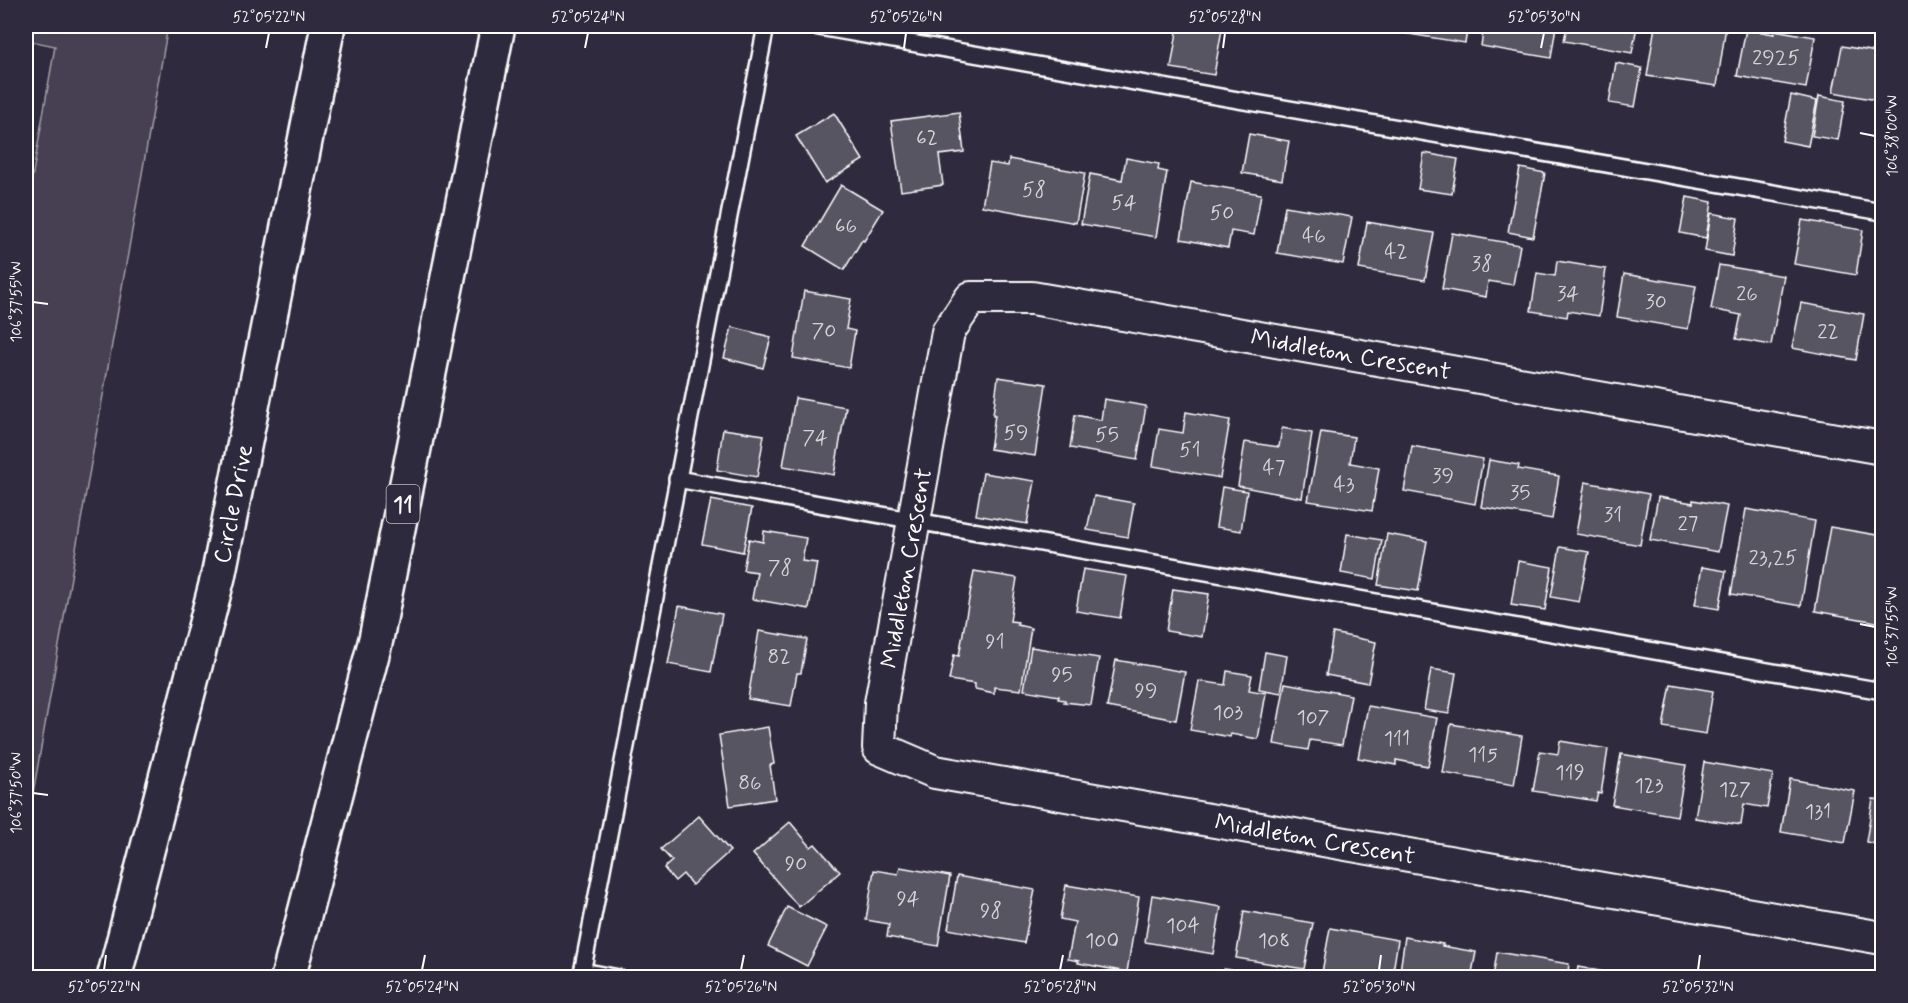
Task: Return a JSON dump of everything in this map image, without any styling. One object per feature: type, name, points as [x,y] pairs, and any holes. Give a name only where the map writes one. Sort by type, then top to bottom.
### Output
[{"type":"highway","name":"Circle Drive","points":[[113,978],[218,577],[328,26]]},
{"type":"highway","name":"11","points":[[290,971],[376,639],[498,26]]},
{"type":"street","name":"Middleton Crescent","points":[[1882,448],[1032,298],[971,298],[948,332],[881,704],[879,748],[935,772],[1882,938]]},
{"type":"lane","points":[[619,978],[581,974],[766,26]]},
{"type":"lane","points":[[813,26],[1882,212]]},
{"type":"lane","points":[[676,479],[1882,691]]},
{"type":"shaded area","points":[[26,26],[168,26],[26,833],[26,213],[55,46],[26,40]]},
{"type":"building","points":[[932,26],[964,26],[963,31]]},
{"type":"building","points":[[1178,26],[1222,29],[1214,75],[1171,68]]},
{"type":"building","points":[[1397,26],[1468,26],[1465,43],[1396,32]]},
{"type":"building","points":[[1484,26],[1556,26],[1551,58],[1481,46]]},
{"type":"building","points":[[1567,26],[1637,26],[1632,53],[1564,41]]},
{"type":"building","points":[[1655,26],[1726,26],[1717,86],[1647,76]]},
{"type":"building","points":[[1746,29],[1774,34],[1774,30],[1815,37],[1806,88],[1737,76]]},
{"type":"building","points":[[1842,46],[1882,53],[1882,101],[1833,92]]},
{"type":"building","points":[[1616,63],[1642,68],[1635,107],[1609,103]]},
{"type":"building","points":[[1791,95],[1817,101],[1808,146],[1782,141]]},
{"type":"building","points":[[1819,96],[1845,101],[1838,140],[1812,136]]},
{"type":"building","points":[[959,112],[964,152],[939,155],[943,185],[901,191],[891,121]]},
{"type":"building","points":[[834,113],[863,160],[825,183],[796,136]]},
{"type":"building","points":[[1249,134],[1289,141],[1282,180],[1242,173]]},
{"type":"building","points":[[1424,153],[1458,159],[1452,194],[1418,189]]},
{"type":"building","points":[[1126,158],[1159,164],[1158,170],[1167,172],[1156,237],[1081,224],[1090,174],[1122,180]]},
{"type":"building","points":[[1009,159],[1085,173],[1076,223],[982,206],[990,163],[1008,166]]},
{"type":"building","points":[[1520,168],[1545,173],[1533,237],[1508,232]]},
{"type":"building","points":[[1191,182],[1261,194],[1254,235],[1231,231],[1228,248],[1181,239]]},
{"type":"building","points":[[841,185],[883,210],[844,270],[805,246]]},
{"type":"building","points":[[1687,197],[1712,202],[1706,238],[1680,233]]},
{"type":"building","points":[[1285,206],[1352,217],[1343,264],[1277,253]]},
{"type":"building","points":[[1711,213],[1738,218],[1732,256],[1705,251]]},
{"type":"building","points":[[1802,220],[1863,230],[1856,275],[1794,264]]},
{"type":"building","points":[[1367,222],[1434,233],[1425,280],[1359,269]]},
{"type":"building","points":[[1452,233],[1520,245],[1513,285],[1488,281],[1486,297],[1442,289]]},
{"type":"building","points":[[1882,239],[1882,276],[1876,275]]},
{"type":"building","points":[[1557,261],[1606,269],[1599,316],[1568,311],[1567,317],[1531,311],[1537,273],[1555,276]]},
{"type":"building","points":[[1719,265],[1784,276],[1771,345],[1736,339],[1741,315],[1711,309]]},
{"type":"building","points":[[1624,274],[1696,286],[1688,329],[1617,317]]},
{"type":"building","points":[[804,291],[851,299],[846,329],[855,331],[849,368],[793,358]]},
{"type":"building","points":[[1801,303],[1864,314],[1856,360],[1792,348]]},
{"type":"building","points":[[732,327],[771,337],[763,368],[724,358]]},
{"type":"building","points":[[998,377],[1046,384],[1035,456],[990,449]]},
{"type":"building","points":[[795,398],[846,407],[834,475],[783,466]]},
{"type":"building","points":[[1104,399],[1146,406],[1137,460],[1070,448],[1075,415],[1101,420]]},
{"type":"building","points":[[1186,412],[1230,420],[1220,478],[1153,466],[1159,429],[1183,433]]},
{"type":"building","points":[[1282,428],[1312,433],[1302,498],[1238,486],[1245,442],[1279,447]]},
{"type":"building","points":[[723,429],[764,435],[757,477],[717,470]]},
{"type":"building","points":[[1321,432],[1354,437],[1350,463],[1379,468],[1372,511],[1308,501]]},
{"type":"building","points":[[1412,446],[1483,459],[1475,504],[1404,491]]},
{"type":"building","points":[[1489,460],[1519,465],[1518,469],[1559,476],[1552,519],[1481,507]]},
{"type":"building","points":[[983,473],[1035,481],[1027,524],[976,515]]},
{"type":"building","points":[[1585,482],[1649,494],[1640,545],[1576,534]]},
{"type":"building","points":[[1222,487],[1247,491],[1241,531],[1216,527]]},
{"type":"building","points":[[1094,496],[1134,503],[1128,537],[1087,530]]},
{"type":"building","points":[[1658,497],[1727,506],[1718,552],[1650,540]]},
{"type":"building","points":[[711,500],[752,508],[743,552],[702,544]]},
{"type":"building","points":[[1746,509],[1815,521],[1801,606],[1731,594]]},
{"type":"building","points":[[1830,527],[1882,536],[1882,623],[1815,611]]},
{"type":"building","points":[[764,531],[806,538],[802,561],[817,563],[809,609],[752,599],[757,572],[743,570],[749,539],[763,542]]},
{"type":"building","points":[[1347,534],[1382,540],[1375,579],[1341,573]]},
{"type":"building","points":[[1387,534],[1427,541],[1418,591],[1378,585]]},
{"type":"building","points":[[1560,547],[1589,552],[1579,602],[1551,597]]},
{"type":"building","points":[[1518,561],[1552,567],[1545,610],[1511,605]]},
{"type":"building","points":[[1702,567],[1726,571],[1719,609],[1695,605]]},
{"type":"building","points":[[1083,569],[1127,576],[1120,618],[1076,611]]},
{"type":"building","points":[[974,571],[1017,578],[1010,621],[1031,628],[1021,690],[994,687],[994,693],[975,689],[975,684],[949,680],[954,655],[959,656]]},
{"type":"building","points":[[1173,589],[1209,594],[1202,637],[1166,631]]},
{"type":"building","points":[[679,606],[722,614],[711,672],[668,664]]},
{"type":"building","points":[[759,631],[807,639],[801,673],[797,673],[791,706],[748,699]]},
{"type":"building","points":[[1333,633],[1376,642],[1368,683],[1326,675]]},
{"type":"building","points":[[1031,647],[1099,658],[1091,705],[1064,702],[1065,700],[1058,699],[1059,696],[1024,690]]},
{"type":"building","points":[[1265,652],[1287,656],[1281,693],[1259,689]]},
{"type":"building","points":[[1116,660],[1185,672],[1176,720],[1107,707]]},
{"type":"building","points":[[1431,669],[1456,673],[1449,714],[1424,710]]},
{"type":"building","points":[[1227,671],[1252,675],[1249,690],[1266,693],[1258,739],[1190,730],[1199,681],[1225,685]]},
{"type":"building","points":[[1285,683],[1351,695],[1342,745],[1310,740],[1308,750],[1274,744]]},
{"type":"building","points":[[1671,684],[1713,691],[1706,734],[1663,727]]},
{"type":"building","points":[[1368,706],[1437,718],[1428,766],[1396,760],[1396,765],[1358,758]]},
{"type":"building","points":[[1451,724],[1522,736],[1514,785],[1443,773]]},
{"type":"building","points":[[768,727],[774,764],[770,765],[775,799],[730,806],[719,735]]},
{"type":"building","points":[[1882,737],[1882,757],[1879,756]]},
{"type":"building","points":[[1560,741],[1608,749],[1601,794],[1598,793],[1596,801],[1533,791],[1540,751],[1558,754]]},
{"type":"building","points":[[1621,754],[1686,765],[1677,816],[1612,805]]},
{"type":"building","points":[[1704,762],[1773,774],[1767,808],[1744,804],[1741,825],[1695,818]]},
{"type":"building","points":[[1790,779],[1855,791],[1845,843],[1781,832]]},
{"type":"building","points":[[1873,799],[1882,800],[1882,845],[1866,842]]},
{"type":"building","points":[[699,816],[730,851],[692,885],[683,874],[675,881],[664,868],[672,861],[661,849]]},
{"type":"building","points":[[790,822],[811,847],[815,844],[840,872],[799,907],[753,854]]},
{"type":"building","points":[[900,867],[950,876],[938,946],[887,937],[889,924],[866,920],[874,870],[898,874]]},
{"type":"building","points":[[957,876],[1035,890],[1024,943],[948,929]]},
{"type":"building","points":[[1066,885],[1139,897],[1127,972],[1068,959],[1075,922],[1060,919]]},
{"type":"building","points":[[1152,895],[1221,907],[1213,954],[1145,942]]},
{"type":"building","points":[[787,907],[827,927],[807,966],[768,946]]},
{"type":"building","points":[[1244,911],[1313,923],[1304,969],[1236,958]]},
{"type":"building","points":[[1330,928],[1398,940],[1392,978],[1321,978]]},
{"type":"building","points":[[1405,937],[1476,952],[1471,978],[1399,978]]},
{"type":"building","points":[[1497,952],[1569,964],[1567,978],[1493,978]]},
{"type":"building","points":[[1578,967],[1637,978],[1576,978]]},
{"type":"building","points":[[1224,969],[1252,973],[1251,978],[1223,978]]}]
